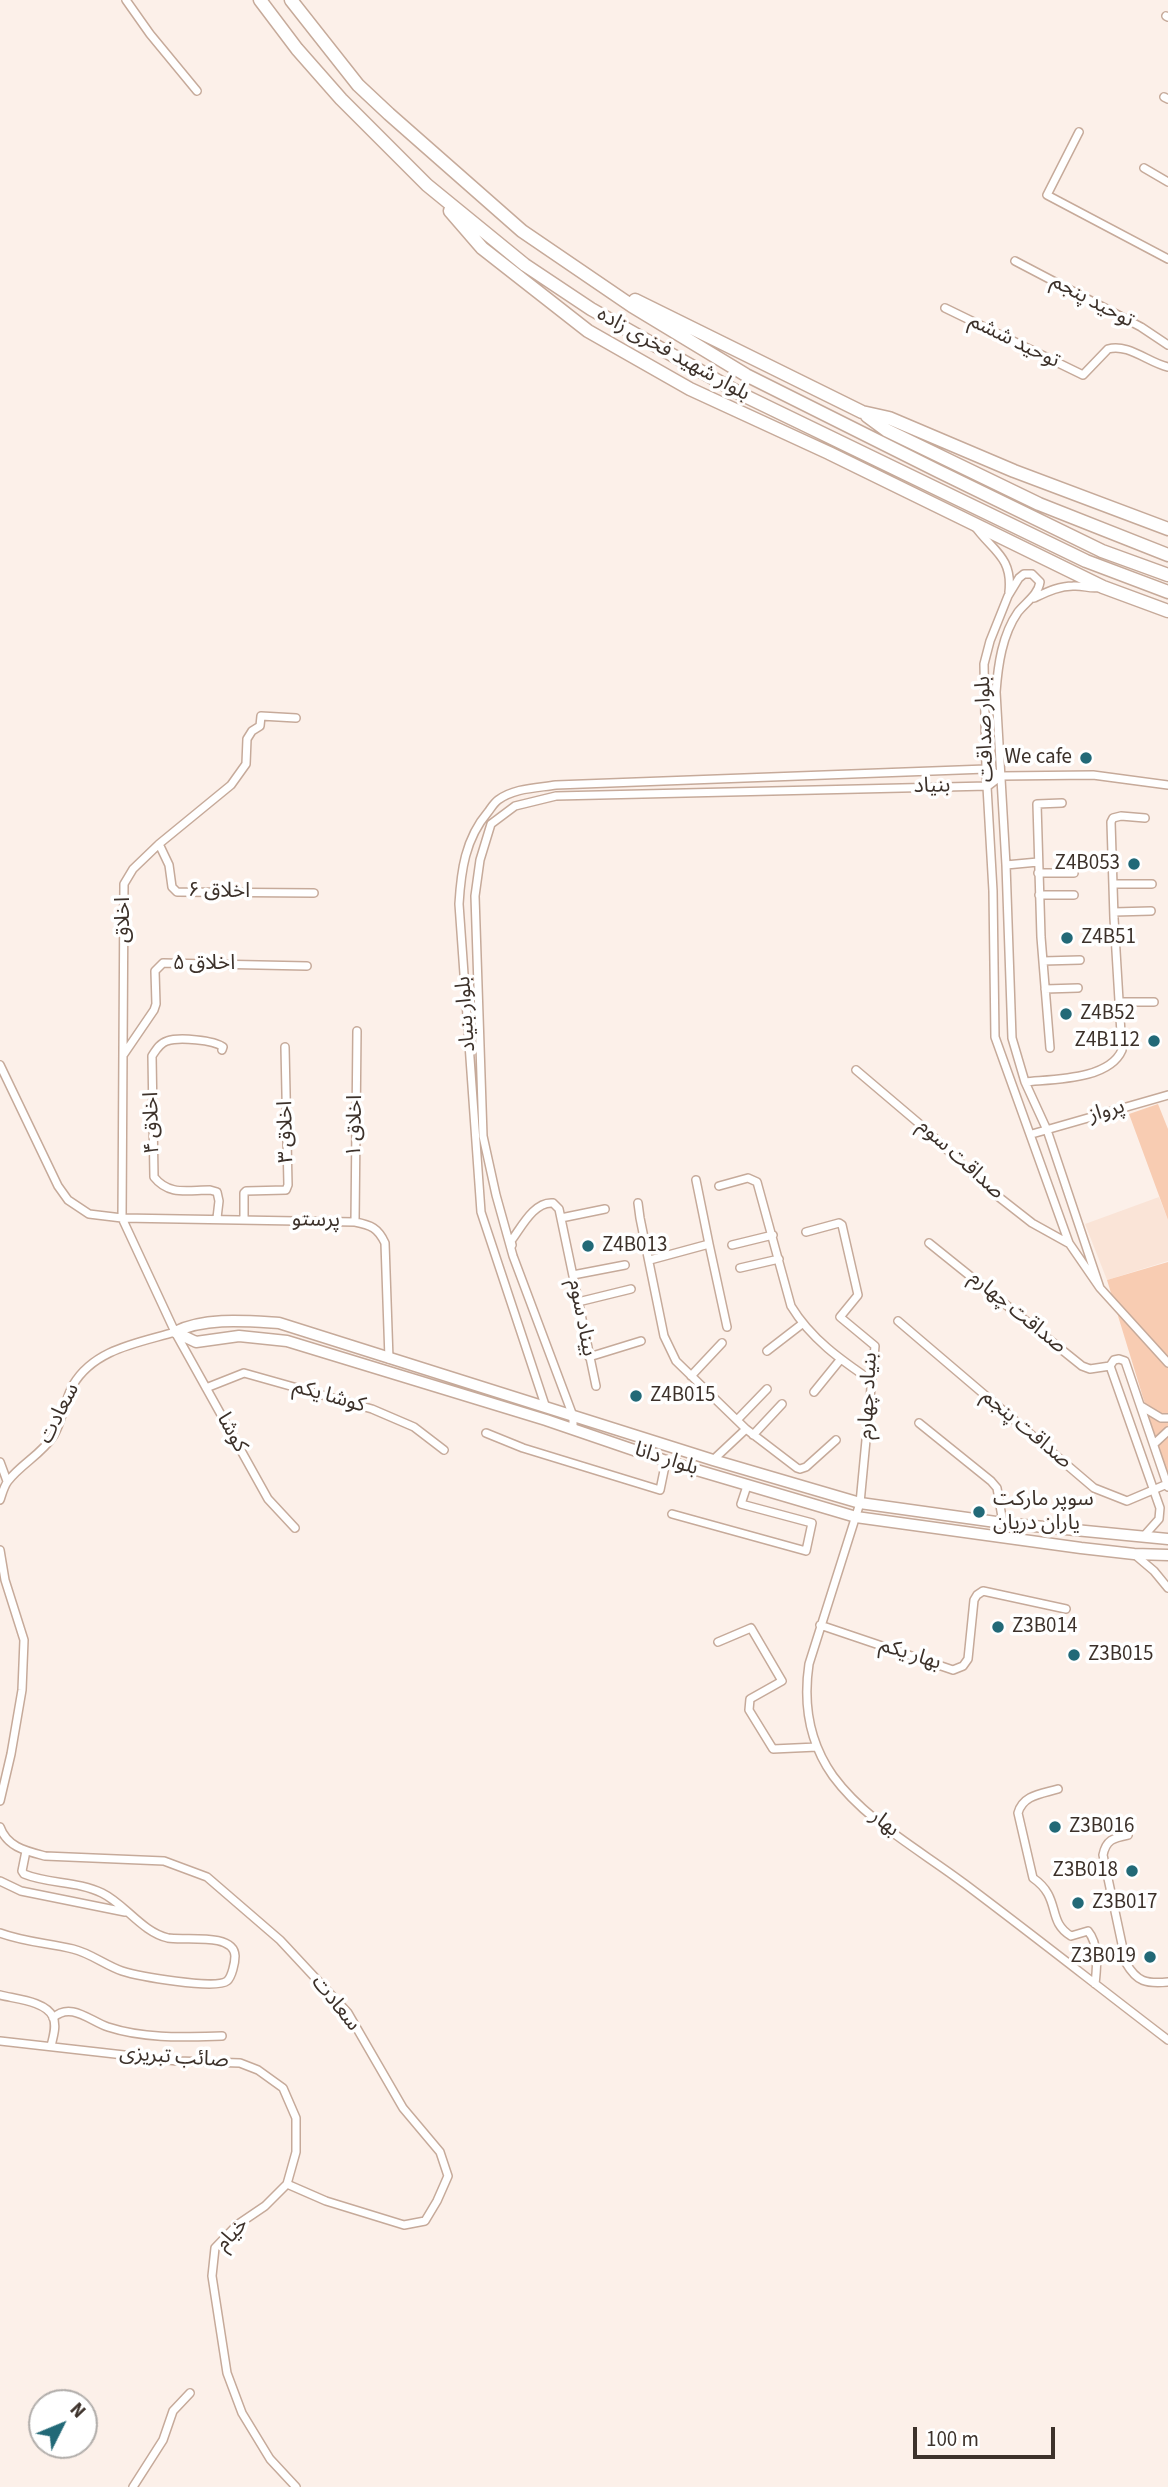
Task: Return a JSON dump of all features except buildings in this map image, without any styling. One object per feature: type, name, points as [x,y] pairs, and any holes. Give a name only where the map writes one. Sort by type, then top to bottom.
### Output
[{"type":"main road","name":"بلوار شهید فخری زاده","points":[[260,0],[297,49],[341,99],[426,185],[525,265],[591,309],[741,394],[1086,561],[1168,592]]},
{"type":"main road","name":"بلوار شهید فخری زاده","points":[[291,0],[358,85],[389,114],[522,231],[632,306],[746,375],[1102,551],[1168,575]]},
{"type":"main road","points":[[426,185],[482,248],[588,331],[690,389],[829,453],[1102,587],[1168,611]]},
{"type":"main road","points":[[596,282],[862,412],[886,430],[1039,504],[1168,555]]},
{"type":"main road","points":[[862,412],[889,418],[1014,471],[1168,529]]},
{"type":"street","points":[[126,0],[197,91]]},
{"type":"street","points":[[1079,132],[1046,195],[1168,260]]},
{"type":"street","points":[[1144,168],[1168,182]]},
{"type":"street","name":"توحید پنجم","points":[[1016,261],[1141,327],[1168,345]]},
{"type":"street","name":"توحید ششم","points":[[945,308],[1083,375],[1113,347],[1168,367]]},
{"type":"street","points":[[974,525],[981,536],[991,542],[1001,555],[1010,583],[1008,596]]},
{"type":"street","name":"بلوار صداقت","points":[[1100,1288],[1047,1130],[1025,1082],[1012,1038],[996,691],[997,668],[1008,631],[1018,612],[1039,589],[1041,582],[1032,574],[1024,574],[1008,596],[984,664],[995,1037],[1069,1243],[1100,1288],[1168,1363]]},
{"type":"street","points":[[1030,600],[1062,587],[1077,585],[1092,590],[1102,587]]},
{"type":"street","name":"اخلاق","points":[[122,1218],[124,884],[133,869],[159,844],[231,785],[246,764],[247,739],[252,731],[260,726],[261,716],[296,718]]},
{"type":"street","points":[[986,769],[1002,776],[1093,775],[1168,785]]},
{"type":"street","name":"بلوار بنیاد","points":[[546,1420],[545,1407],[481,1212],[459,904],[461,870],[469,842],[482,819],[498,800],[524,789],[556,785],[986,769]]},
{"type":"street","points":[[988,786],[1002,776]]},
{"type":"street","name":"بنیاد","points":[[692,793],[988,786]]},
{"type":"street","name":"بلوار بنیاد","points":[[573,1429],[573,1416],[513,1256],[483,1136],[475,895],[480,860],[491,824],[515,806],[556,796],[692,793]]},
{"type":"street","points":[[1050,1048],[1038,873],[1037,804],[1062,803]]},
{"type":"street","points":[[1025,1082],[1073,1077],[1101,1070],[1115,1062],[1122,1050],[1114,912],[1113,818],[1145,818]]},
{"type":"street","name":"اخلاق ۶","points":[[159,844],[169,865],[172,887],[177,892],[314,893]]},
{"type":"street","points":[[1006,865],[1038,862]]},
{"type":"street","points":[[1038,873],[1074,873]]},
{"type":"street","points":[[1113,884],[1152,884]]},
{"type":"street","points":[[1040,895],[1074,895]]},
{"type":"street","points":[[1114,912],[1151,911]]},
{"type":"street","points":[[1043,961],[1080,960]]},
{"type":"street","name":"اخلاق ۵","points":[[123,1054],[154,1010],[155,971],[163,963],[307,966]]},
{"type":"street","points":[[1045,989],[1078,988]]},
{"type":"street","points":[[1119,1002],[1154,1002]]},
{"type":"street","name":"اخلاق ۱","points":[[355,1222],[357,1031]]},
{"type":"street","name":"اخلاق ۴","points":[[217,1219],[217,1192],[168,1189],[154,1177],[152,1056],[165,1041],[179,1039],[217,1042],[223,1047],[222,1050]]},
{"type":"street","name":"اخلاق ۳","points":[[244,1219],[246,1191],[286,1190],[288,1185],[285,1047]]},
{"type":"street","name":"پرستو","points":[[0,1065],[58,1186],[68,1200],[89,1214],[122,1218],[355,1222],[371,1225],[385,1243],[389,1359]]},
{"type":"street","name":"صداقت سوم","points":[[856,1070],[922,1126],[986,1186],[1032,1223],[1069,1243]]},
{"type":"street","name":"پرواز","points":[[1032,1134],[1168,1094]]},
{"type":"street","points":[[719,1186],[748,1178],[757,1182],[791,1306],[802,1324],[840,1360],[872,1381]]},
{"type":"street","points":[[696,1180],[727,1327]]},
{"type":"street","points":[[513,1256],[511,1241],[536,1208],[546,1202],[553,1203],[559,1209],[561,1218],[605,1209]]},
{"type":"street","points":[[638,1203],[664,1336],[676,1361],[746,1429],[800,1469],[836,1440]]},
{"type":"street","points":[[122,1218],[174,1332]]},
{"type":"street","name":"بیناد سوم","points":[[561,1218],[596,1386]]},
{"type":"street","name":"بنیاد چهارم","points":[[806,1232],[839,1223],[844,1229],[858,1295],[840,1317],[876,1346],[860,1503]]},
{"type":"street","points":[[732,1245],[773,1235]]},
{"type":"street","name":"صداقت چهارم","points":[[929,1243],[1082,1366],[1090,1369],[1110,1366]]},
{"type":"street","points":[[650,1260],[709,1244]]},
{"type":"street","points":[[740,1268],[779,1259]]},
{"type":"street","points":[[573,1275],[625,1265]]},
{"type":"street","points":[[578,1301],[631,1289]]},
{"type":"street","name":"بلوار دانا","points":[[174,1332],[187,1326],[242,1321],[279,1323],[713,1460],[860,1503],[1003,1522],[1168,1539]]},
{"type":"street","name":"صداقت پنجم","points":[[898,1321],[1094,1488],[1127,1501],[1168,1486]]},
{"type":"street","points":[[767,1351],[802,1324]]},
{"type":"street","name":"بلوار دانا","points":[[174,1332],[196,1342],[239,1336],[288,1341],[546,1420],[666,1461],[856,1517],[1134,1554],[1168,1555]]},
{"type":"street","name":"کوشا","points":[[174,1332],[268,1499],[295,1528]]},
{"type":"street","name":"سعادت","points":[[0,1500],[7,1481],[37,1455],[54,1435],[72,1386],[84,1369],[94,1360],[114,1350],[174,1332]]},
{"type":"street","points":[[589,1357],[641,1341]]},
{"type":"street","points":[[691,1376],[722,1343]]},
{"type":"street","points":[[814,1392],[840,1360]]},
{"type":"street","points":[[1143,1538],[1159,1519],[1160,1508],[1156,1490],[1110,1366],[1114,1360],[1125,1361],[1168,1486]]},
{"type":"street","name":"کوشا یکم","points":[[206,1388],[244,1373],[372,1409],[414,1427],[444,1450]]},
{"type":"street","points":[[737,1420],[767,1389]]},
{"type":"street","points":[[753,1435],[782,1404]]},
{"type":"street","points":[[1141,1406],[1161,1418],[1168,1418]]},
{"type":"street","points":[[919,1423],[997,1488],[1003,1522]]},
{"type":"street","points":[[713,1460],[746,1429]]},
{"type":"street","points":[[1154,1444],[1168,1432]]},
{"type":"street","points":[[486,1433],[523,1448],[660,1490],[666,1461]]},
{"type":"street","points":[[0,1462],[7,1481]]},
{"type":"street","points":[[672,1514],[806,1551],[812,1523],[741,1504],[747,1486]]},
{"type":"street","name":"بهار","points":[[860,1503],[808,1664],[805,1690],[807,1716],[817,1746],[832,1775],[855,1802],[1168,2040]]},
{"type":"street","points":[[0,1550],[3,1581],[24,1640],[22,1690],[12,1754],[0,1801]]},
{"type":"street","points":[[1134,1554],[1154,1571],[1168,1588]]},
{"type":"street","name":"بهار یکم","points":[[820,1625],[953,1670],[963,1666],[968,1659],[974,1600],[983,1591],[1066,1609]]},
{"type":"street","points":[[718,1642],[751,1628],[782,1681],[750,1699],[749,1710],[773,1749],[817,1746]]},
{"type":"street","points":[[1058,1789],[1026,1799],[1020,1804],[1018,1813],[1033,1878],[1045,1886],[1051,1896],[1062,1931],[1070,1936],[1088,1931],[1092,1936],[1097,1965],[1095,1984]]},
{"type":"street","points":[[0,1827],[2,1834],[19,1850],[26,1851],[22,1871],[24,1874],[102,1893],[166,1938],[223,1941],[232,1948],[235,1955],[228,1980],[207,1984],[145,1977],[119,1970],[75,1949],[24,1941],[0,1933]]},
{"type":"street","points":[[1128,1835],[1113,1838],[1105,1845],[1102,1855],[1126,1963],[1132,1974],[1143,1981],[1168,1982]]},
{"type":"street","name":"سعادت","points":[[26,1851],[45,1856],[164,1861],[206,1877],[280,1940],[348,2013],[403,2108],[440,2152],[448,2176],[425,2221],[404,2225],[326,2201],[287,2184]]},
{"type":"street","points":[[0,1881],[21,1891],[128,1912]]},
{"type":"street","points":[[0,1995],[47,2009],[54,2018],[55,2029],[51,2046]]},
{"type":"street","points":[[54,2018],[64,2011],[88,2016],[106,2027],[156,2037],[222,2036]]},
{"type":"street","name":"صائب تبریزی","points":[[0,2041],[177,2061],[240,2063],[258,2070],[283,2088],[296,2118],[296,2152],[287,2184]]},
{"type":"street","name":"خیام","points":[[287,2184],[265,2206],[237,2225],[215,2248],[212,2276],[227,2373],[242,2413],[270,2459],[296,2487]]},
{"type":"street","points":[[133,2487],[163,2440],[173,2411],[190,2393]]},
{"type":"shaded area","points":[[1158,1104],[1168,1129],[1168,1220],[1129,1114]]},
{"type":"shaded area","points":[[1159,1197],[1168,1220],[1168,1261],[1107,1280],[1085,1224]]},
{"type":"shaded area","points":[[1168,1262],[1168,1479],[1107,1280]]},
{"type":"place","name":"We cafe","points":[[1086,758]]},
{"type":"place","name":"Z4B053","points":[[1134,864]]},
{"type":"place","name":"Z4B51","points":[[1067,938]]},
{"type":"place","name":"Z4B52","points":[[1066,1014]]},
{"type":"place","name":"Z4B112","points":[[1154,1041]]},
{"type":"place","name":"Z4B013","points":[[588,1246]]},
{"type":"place","name":"Z4B015","points":[[636,1396]]},
{"type":"place","name":"سوپر مارکت یاران دریان","points":[[979,1512]]},
{"type":"place","name":"Z3B014","points":[[998,1627]]},
{"type":"place","name":"Z3B015","points":[[1074,1655]]},
{"type":"place","name":"Z3B016","points":[[1055,1827]]},
{"type":"place","name":"Z3B018","points":[[1132,1871]]},
{"type":"place","name":"Z3B017","points":[[1078,1903]]},
{"type":"place","name":"Z3B019","points":[[1150,1957]]}]
